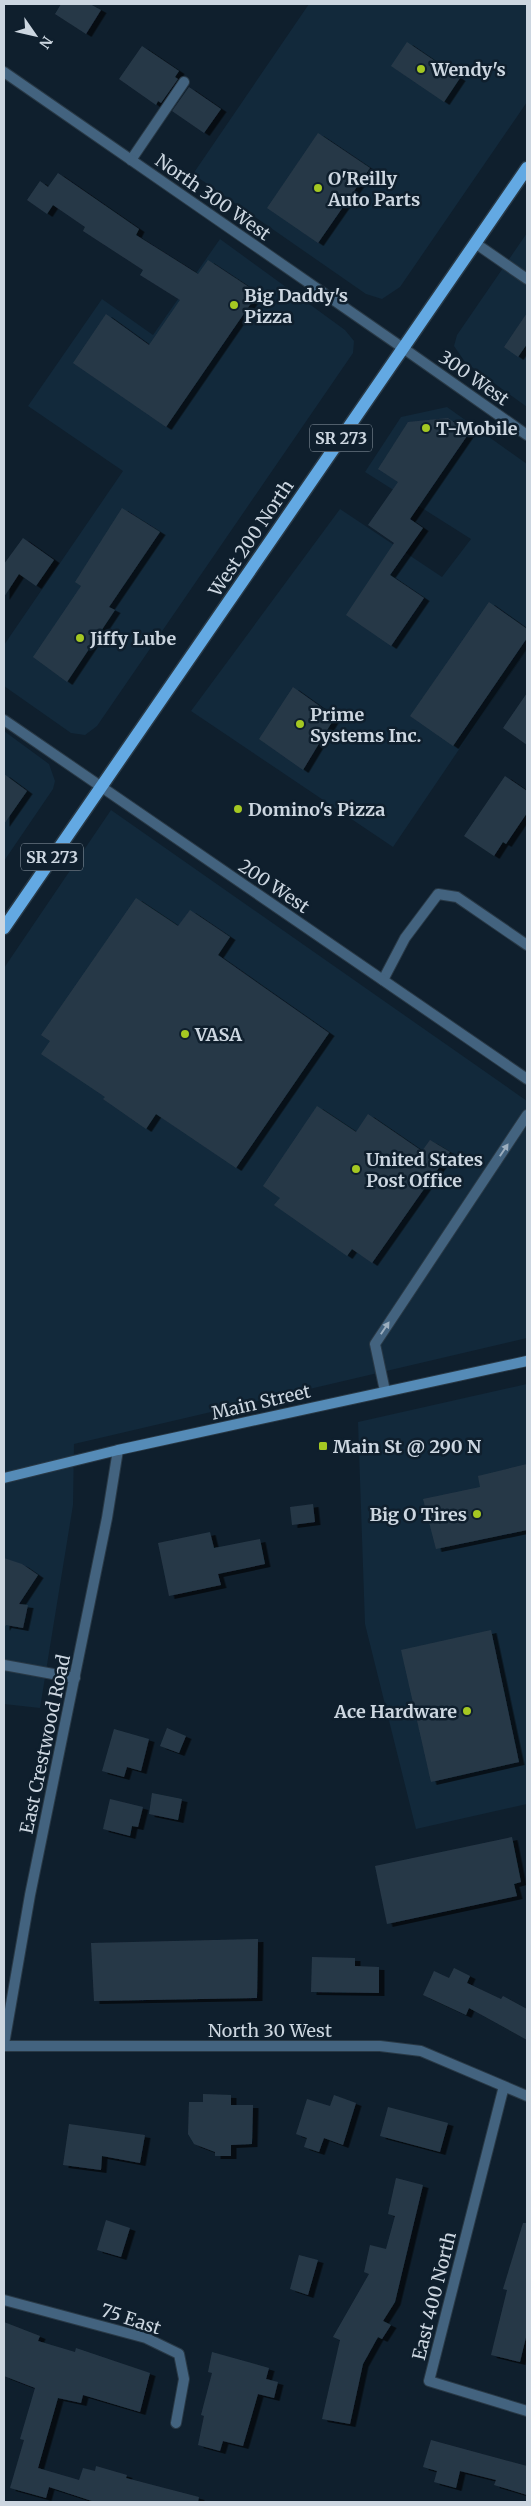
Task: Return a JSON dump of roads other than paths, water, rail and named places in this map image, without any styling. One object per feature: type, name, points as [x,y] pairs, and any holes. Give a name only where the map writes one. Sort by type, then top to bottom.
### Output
[{"type":"main road","name":"West 200 North","points":[[4,928],[527,168]]},
{"type":"main road","name":"Main Street","points":[[4,1478],[118,1450],[527,1360]]},
{"type":"street","name":"North 300 West","points":[[4,72],[403,348]]},
{"type":"street","points":[[131,160],[184,82]]},
{"type":"street","points":[[475,243],[527,279]]},
{"type":"street","name":"300 West","points":[[403,348],[527,435]]},
{"type":"street","name":"200 West","points":[[4,720],[527,1079]]},
{"type":"street","points":[[383,980],[405,938],[438,894],[457,897],[527,945]]},
{"type":"street","points":[[385,1391],[375,1344],[527,1116]]},
{"type":"street","name":"East Crestwood Road","points":[[4,2045],[6,2015],[75,1678],[118,1450]]},
{"type":"street","points":[[4,1665],[75,1678]]},
{"type":"street","name":"North 30 West","points":[[4,2045],[380,2046],[421,2051],[527,2096]]},
{"type":"street","name":"East 400 North","points":[[504,2086],[429,2381],[527,2411]]},
{"type":"street","name":"75 East","points":[[4,2300],[146,2338],[180,2354],[184,2379],[176,2424]]},
{"type":"place","name":"Wendy's","points":[[421,69]]},
{"type":"place","name":"O'Reilly Auto Parts","points":[[318,188]]},
{"type":"place","name":"Big Daddy's Pizza","points":[[234,305]]},
{"type":"place","name":"T-Mobile","points":[[426,428]]},
{"type":"place","name":"Jiffy Lube","points":[[80,638]]},
{"type":"place","name":"Prime Systems Inc.","points":[[300,724]]},
{"type":"place","name":"Domino's Pizza","points":[[238,809]]},
{"type":"place","name":"VASA","points":[[185,1034]]},
{"type":"place","name":"United States Post Office","points":[[356,1169]]},
{"type":"place","name":"Main St @ 290 N","points":[[323,1446]]},
{"type":"place","name":"Big O Tires","points":[[477,1514]]},
{"type":"place","name":"Ace Hardware","points":[[467,1711]]}]
